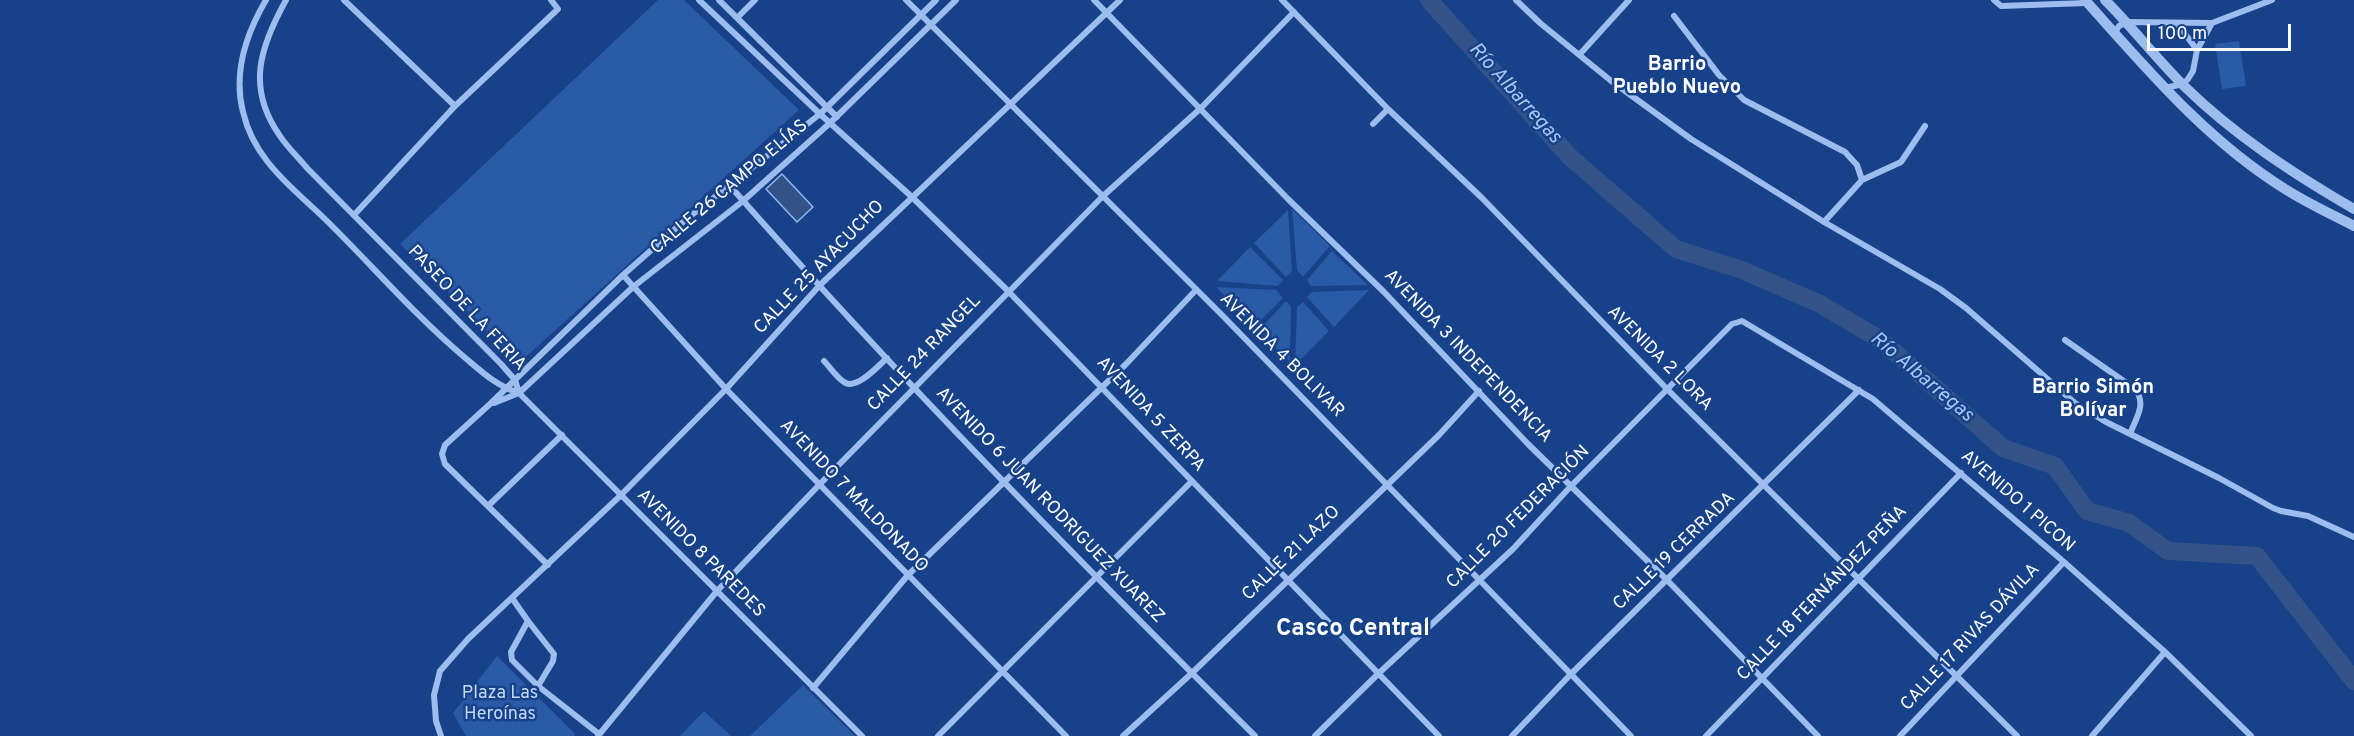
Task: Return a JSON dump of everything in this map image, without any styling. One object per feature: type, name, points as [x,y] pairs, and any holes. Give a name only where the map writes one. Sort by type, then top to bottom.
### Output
[{"type":"street","name":"PASEO DE LA FERIA","points":[[266,0],[240,60],[238,87],[243,114],[252,136],[267,160],[289,186],[333,226],[435,332],[491,379],[506,389],[519,393]]},
{"type":"street","name":"PASEO DE LA FERIA","points":[[286,0],[267,37],[260,61],[260,91],[268,116],[280,137],[307,168],[355,214],[515,380],[519,393]]},
{"type":"street","points":[[344,0],[455,106]]},
{"type":"street","points":[[355,214],[455,106],[558,9],[551,0]]},
{"type":"street","name":"AVENIDA 5 ZERPA","points":[[699,0],[912,197],[1008,291],[1439,736]]},
{"type":"street","points":[[719,0],[837,117]]},
{"type":"street","points":[[736,18],[754,0]]},
{"type":"street","name":"AVENIDA 4 BOLIVAR","points":[[906,0],[1195,291],[1222,315],[1631,736]]},
{"type":"street","name":"CALLE 26 CAMPO ELÍAS","points":[[489,505],[445,464],[442,454],[445,445],[623,275],[683,222],[827,108],[936,0]]},
{"type":"street","name":"CALLE 26 CAMPO ELÍAS","points":[[519,393],[633,287],[743,201],[837,117],[956,0]]},
{"type":"street","name":"AVENIDA 3 INDEPENDENCIA","points":[[1094,0],[1818,736]]},
{"type":"street","name":"CALLE 25 AYACUCHO","points":[[440,734],[434,695],[440,671],[468,639],[620,496],[726,389],[820,285],[1120,0]]},
{"type":"street","name":"AVENIDA 2 LORA","points":[[1282,0],[1388,109],[1482,198],[1668,390],[2017,736]]},
{"type":"street","points":[[1516,0],[1610,80],[1691,139],[1824,222],[1940,289],[1966,308],[2075,403],[2130,434],[2281,511],[2308,516],[2354,537]]},
{"type":"street","points":[[1522,7],[1528,0]]},
{"type":"street","points":[[1580,54],[1629,0]]},
{"type":"street","points":[[1994,0],[2001,6],[2086,2],[2164,88],[2201,124],[2286,190],[2354,226]]},
{"type":"street","points":[[2105,0],[2182,84],[2246,140],[2275,161],[2354,209]]},
{"type":"street","points":[[2114,34],[2119,26],[2127,22],[2212,23],[2272,0]]},
{"type":"street","name":"CALLE 24 RANGEL","points":[[598,735],[717,591],[820,484],[1103,196],[1201,108],[1294,12]]},
{"type":"street","points":[[1674,16],[1719,75],[1744,100],[1845,153],[1857,165],[1862,180]]},
{"type":"street","points":[[2178,23],[2197,50]]},
{"type":"street","points":[[2164,88],[2182,84],[2193,71],[2197,50],[2212,23]]},
{"type":"street","points":[[1373,124],[1388,109]]},
{"type":"street","points":[[1824,222],[1862,180],[1901,162],[1925,126]]},
{"type":"street","name":"AVENIDO 6 JUAN RODRIGUEZ XUAREZ","points":[[730,187],[914,388],[1096,579],[1255,736]]},
{"type":"street","name":"AVENIDO 7 MALDONADO","points":[[623,275],[726,389],[1066,736]]},
{"type":"street","points":[[813,688],[908,575],[1127,363],[1195,291]]},
{"type":"street","name":"CALLE 20 FEDERACIÓN","points":[[1316,736],[1379,673],[1513,549],[1571,486],[1732,324],[1742,321]]},
{"type":"street","name":"AVENIDO 1 PICON","points":[[1742,321],[1859,390],[1961,473],[2165,652],[2251,736]]},
{"type":"street","points":[[2065,340],[2135,389],[2140,395],[2142,405],[2130,434]]},
{"type":"street","points":[[824,361],[843,382],[849,384],[858,382],[887,358]]},
{"type":"street","name":"CALLE 19 CERRADA","points":[[1512,736],[1570,675],[1859,390]]},
{"type":"street","name":"CALLE 21 LAZO","points":[[1123,736],[1192,673],[1438,435],[1479,392]]},
{"type":"street","points":[[490,404],[519,393]]},
{"type":"street","name":"AVENIDO 8 PAREDES","points":[[519,393],[862,736]]},
{"type":"street","points":[[548,565],[489,505],[562,435]]},
{"type":"street","name":"CALLE 18 FERNÁNDEZ PEÑA","points":[[1706,736],[1961,473]]},
{"type":"street","points":[[938,736],[1191,482]]},
{"type":"street","name":"CALLE 17 RIVAS DÁVILA","points":[[1900,736],[1954,676],[2064,562]]},
{"type":"street","points":[[512,598],[554,654],[553,661],[538,687]]},
{"type":"street","points":[[528,621],[511,652],[511,658],[538,687],[598,735]]},
{"type":"street","points":[[2092,736],[2165,652]]},
{"type":"green space","points":[[658,0],[684,0],[799,110],[519,363],[400,244]]},
{"type":"green space","points":[[2239,41],[2246,86],[2222,89],[2215,44]]},
{"type":"green space","points":[[1292,209],[1330,246],[1303,277],[1297,270]]},
{"type":"green space","points":[[1288,210],[1292,271],[1286,277],[1254,243]]},
{"type":"green space","points":[[1250,247],[1283,280],[1278,286],[1217,281]]},
{"type":"green space","points":[[1332,251],[1368,285],[1311,286],[1307,280]]},
{"type":"green space","points":[[1216,287],[1276,290],[1283,298],[1255,326]]},
{"type":"green space","points":[[1369,290],[1334,327],[1307,297],[1312,292]]},
{"type":"green space","points":[[1286,301],[1291,306],[1290,362],[1259,330]]},
{"type":"green space","points":[[1303,302],[1329,331],[1295,365],[1297,307]]},
{"type":"green space","name":"Plaza Las Heroínas","points":[[497,656],[575,734],[574,736],[466,736],[453,713]]},
{"type":"green space","points":[[803,685],[855,736],[750,736]]},
{"type":"green space","points":[[704,711],[731,736],[680,736]]},
{"type":"shaded area","points":[[782,174],[813,207],[797,222],[766,189]]},
{"type":"waterway","name":"Río Albarregas","points":[[1429,0],[1570,157],[1676,249],[1742,270],[1820,304],[1881,340],[2003,448],[2055,466],[2087,511],[2129,523],[2168,551],[2257,556],[2354,681]]},
{"type":"district","name":"Barrio Pueblo Nuevo","points":[[1677,78]]},
{"type":"district","name":"Barrio Simón Bolívar","points":[[2093,400]]},
{"type":"district","name":"Casco Central","points":[[1353,630]]}]
